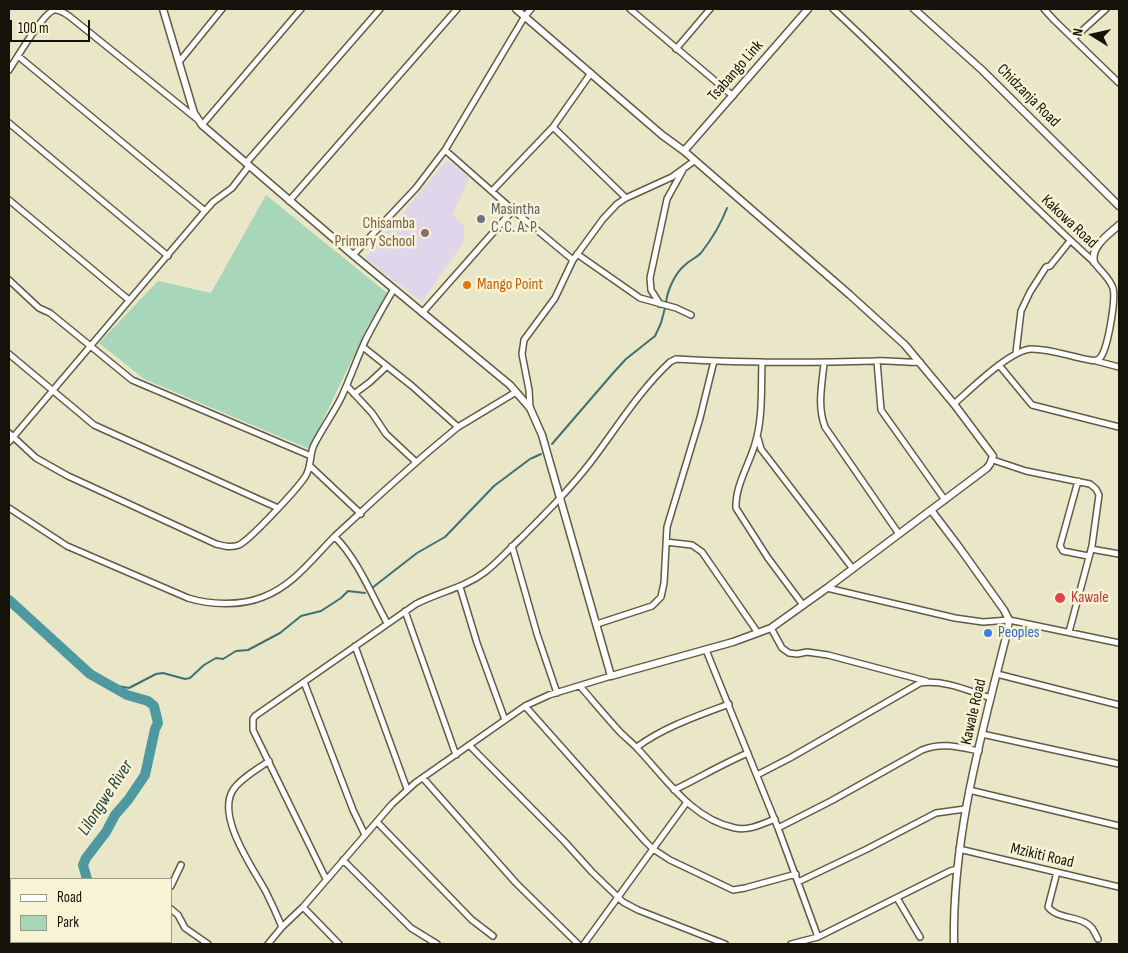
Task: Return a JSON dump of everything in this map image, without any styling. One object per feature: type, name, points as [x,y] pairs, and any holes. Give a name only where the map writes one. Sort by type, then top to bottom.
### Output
[{"type":"street","points":[[163,9],[199,122]]},
{"type":"street","points":[[179,62],[222,9]]},
{"type":"street","points":[[199,122],[301,9]]},
{"type":"street","points":[[9,442],[11,434],[53,391],[205,211],[232,188],[248,165],[380,9]]},
{"type":"street","points":[[289,201],[457,9]]},
{"type":"street","points":[[516,9],[662,135],[684,151],[905,345],[991,452],[993,460]]},
{"type":"street","points":[[353,255],[416,188],[445,150],[530,9]]},
{"type":"street","points":[[630,9],[733,96]]},
{"type":"street","points":[[676,49],[710,9]]},
{"type":"street","name":"Tsabango Link","points":[[684,151],[808,9]]},
{"type":"street","name":"Kakowa Road","points":[[833,9],[1070,241],[1094,262],[1110,283],[1113,288],[1114,301],[1104,351],[1102,356],[1095,361]]},
{"type":"street","name":"Chidzanja Road","points":[[914,9],[982,70],[1119,206]]},
{"type":"street","points":[[1044,9],[1119,83]]},
{"type":"street","points":[[1074,38],[1106,9]]},
{"type":"street","points":[[9,70],[44,18],[53,11],[60,10],[199,122],[289,201],[516,392],[530,408],[542,435],[611,676]]},
{"type":"street","points":[[18,56],[205,211]]},
{"type":"street","points":[[492,191],[553,127],[591,73]]},
{"type":"street","points":[[9,123],[168,256]]},
{"type":"street","points":[[553,127],[626,198]]},
{"type":"street","points":[[445,150],[512,210],[573,260]]},
{"type":"street","points":[[530,408],[529,390],[522,354],[524,340],[555,298],[573,260],[603,219],[626,198],[672,177],[694,161]]},
{"type":"street","points":[[660,304],[653,295],[650,284],[655,253],[667,199],[686,166]]},
{"type":"street","points":[[9,200],[129,300]]},
{"type":"street","points":[[422,312],[512,210]]},
{"type":"street","points":[[1094,262],[1093,257],[1097,247],[1119,225]]},
{"type":"street","points":[[1016,353],[1021,311],[1039,277],[1070,241]]},
{"type":"street","points":[[577,254],[633,294],[648,301],[691,314]]},
{"type":"street","points":[[9,280],[39,308],[50,313],[124,374],[139,383],[310,456]]},
{"type":"street","points":[[11,434],[36,458],[68,476],[201,537],[227,547],[238,545],[278,508],[300,484],[310,466],[310,456],[315,444],[332,416],[363,347],[394,289]]},
{"type":"street","points":[[363,347],[412,386],[458,428]]},
{"type":"street","points":[[954,404],[999,365],[1016,353],[1026,349],[1036,349],[1119,367]]},
{"type":"street","points":[[9,354],[94,426],[278,508]]},
{"type":"street","points":[[326,879],[253,730],[253,719],[262,710],[405,611],[428,598],[460,587],[486,571],[552,506],[589,465],[641,394],[670,362],[676,359],[824,363],[877,360],[920,362]]},
{"type":"street","points":[[877,360],[881,410],[945,500]]},
{"type":"street","points":[[596,624],[637,612],[656,603],[663,590],[666,542],[672,511],[700,418],[714,361]]},
{"type":"street","points":[[762,362],[761,401],[757,436],[739,487],[736,508],[768,558],[803,605]]},
{"type":"street","points":[[824,363],[820,406],[825,427],[899,534]]},
{"type":"street","points":[[999,365],[1032,405],[1119,427]]},
{"type":"street","points":[[354,394],[370,382],[386,366]]},
{"type":"street","points":[[347,386],[372,413],[390,439],[416,462]]},
{"type":"street","points":[[9,508],[67,546],[154,584],[202,602],[234,603],[264,597],[283,586],[298,574],[416,462],[458,428],[516,392]]},
{"type":"street","points":[[757,436],[761,449],[853,569]]},
{"type":"street","points":[[268,944],[282,927],[303,908],[326,879],[407,790],[505,720],[542,698],[611,676],[706,650],[770,628],[945,500],[987,468],[993,460]]},
{"type":"street","points":[[993,460],[1026,471],[1078,480],[1093,486],[1099,495],[1091,549],[1069,632]]},
{"type":"street","points":[[310,466],[361,514]]},
{"type":"street","points":[[1078,480],[1060,546],[1064,551],[1088,556]]},
{"type":"street","points":[[931,510],[981,577],[1009,620]]},
{"type":"street","points":[[335,537],[342,543],[387,623]]},
{"type":"street","points":[[666,542],[692,545],[702,552],[758,633]]},
{"type":"street","points":[[512,546],[537,634],[557,693]]},
{"type":"street","points":[[1091,549],[1119,554]]},
{"type":"street","points":[[460,587],[476,643],[505,720]]},
{"type":"street","points":[[827,588],[955,618],[983,622],[1009,620],[1119,643]]},
{"type":"street","points":[[405,611],[456,755]]},
{"type":"street","name":"Kawale Road","points":[[954,944],[957,869],[965,809],[1009,620]]},
{"type":"street","points":[[770,628],[782,648],[789,653],[807,652],[828,656],[928,682],[943,684],[991,698]]},
{"type":"street","points":[[355,646],[407,790]]},
{"type":"street","points":[[706,650],[775,819],[818,936]]},
{"type":"street","points":[[997,674],[1119,705]]},
{"type":"street","points":[[304,682],[353,810],[365,835]]},
{"type":"street","points":[[757,775],[790,758],[913,686],[928,682]]},
{"type":"street","points":[[580,686],[674,790],[702,814],[735,828],[751,828],[775,819]]},
{"type":"street","points":[[636,748],[646,740],[683,721],[728,704]]},
{"type":"street","points":[[526,706],[653,849],[670,860],[733,890],[796,874]]},
{"type":"street","points":[[982,734],[1119,764]]},
{"type":"street","points":[[778,828],[922,750],[937,745],[944,745],[979,751]]},
{"type":"street","points":[[469,746],[618,897],[638,910],[725,944]]},
{"type":"street","points":[[674,790],[720,765],[748,753]]},
{"type":"street","points":[[269,761],[237,785],[230,795],[228,808],[240,845],[270,899],[282,927]]},
{"type":"street","points":[[423,778],[516,883],[578,944]]},
{"type":"street","points":[[969,790],[1119,826]]},
{"type":"street","points":[[584,944],[687,802]]},
{"type":"street","points":[[798,882],[936,813],[965,809]]},
{"type":"street","points":[[377,822],[472,920],[493,936]]},
{"type":"street","name":"Mzikiti Road","points":[[959,849],[1119,887]]},
{"type":"street","points":[[343,860],[411,928],[437,944]]},
{"type":"street","points":[[172,884],[181,865]]},
{"type":"street","points":[[791,944],[818,936],[957,869]]},
{"type":"street","points":[[1057,872],[1049,909],[1090,926],[1098,939]]},
{"type":"street","points":[[897,898],[920,937]]},
{"type":"street","points":[[303,908],[338,944]]},
{"type":"street","points":[[172,910],[178,915],[185,928],[208,944]]},
{"type":"shaded area","name":"Chisamba Primary School","points":[[447,160],[469,178],[452,215],[464,225],[464,241],[422,302],[365,258]]},
{"type":"green space","points":[[266,195],[387,293],[369,324],[309,449],[144,379],[99,343],[158,281],[211,293]]},
{"type":"waterway","points":[[666,303],[675,277],[681,268],[701,253],[716,232],[727,208]]},
{"type":"waterway","points":[[552,444],[626,359],[655,336],[665,308]]},
{"type":"waterway","points":[[372,588],[417,553],[445,537],[494,486],[530,459],[541,454]]},
{"type":"waterway","points":[[107,684],[129,688],[156,674],[163,673],[185,679],[190,678],[204,665],[216,658],[223,659],[236,651],[248,650],[280,633],[301,616],[321,611],[348,591],[365,593]]},
{"type":"waterway","name":"Lilongwe River","points":[[9,600],[90,674],[127,695],[148,701],[154,706],[158,723],[145,775],[86,858],[83,865],[87,878]]},
{"type":"place","name":"Masintha C. C. A. P.","points":[[481,219]]},
{"type":"place","name":"Chisamba Primary School","points":[[425,233]]},
{"type":"place","name":"Mango Point","points":[[467,285]]},
{"type":"place","name":"Kawale","points":[[1060,598]]},
{"type":"place","name":"Peoples","points":[[988,633]]}]
